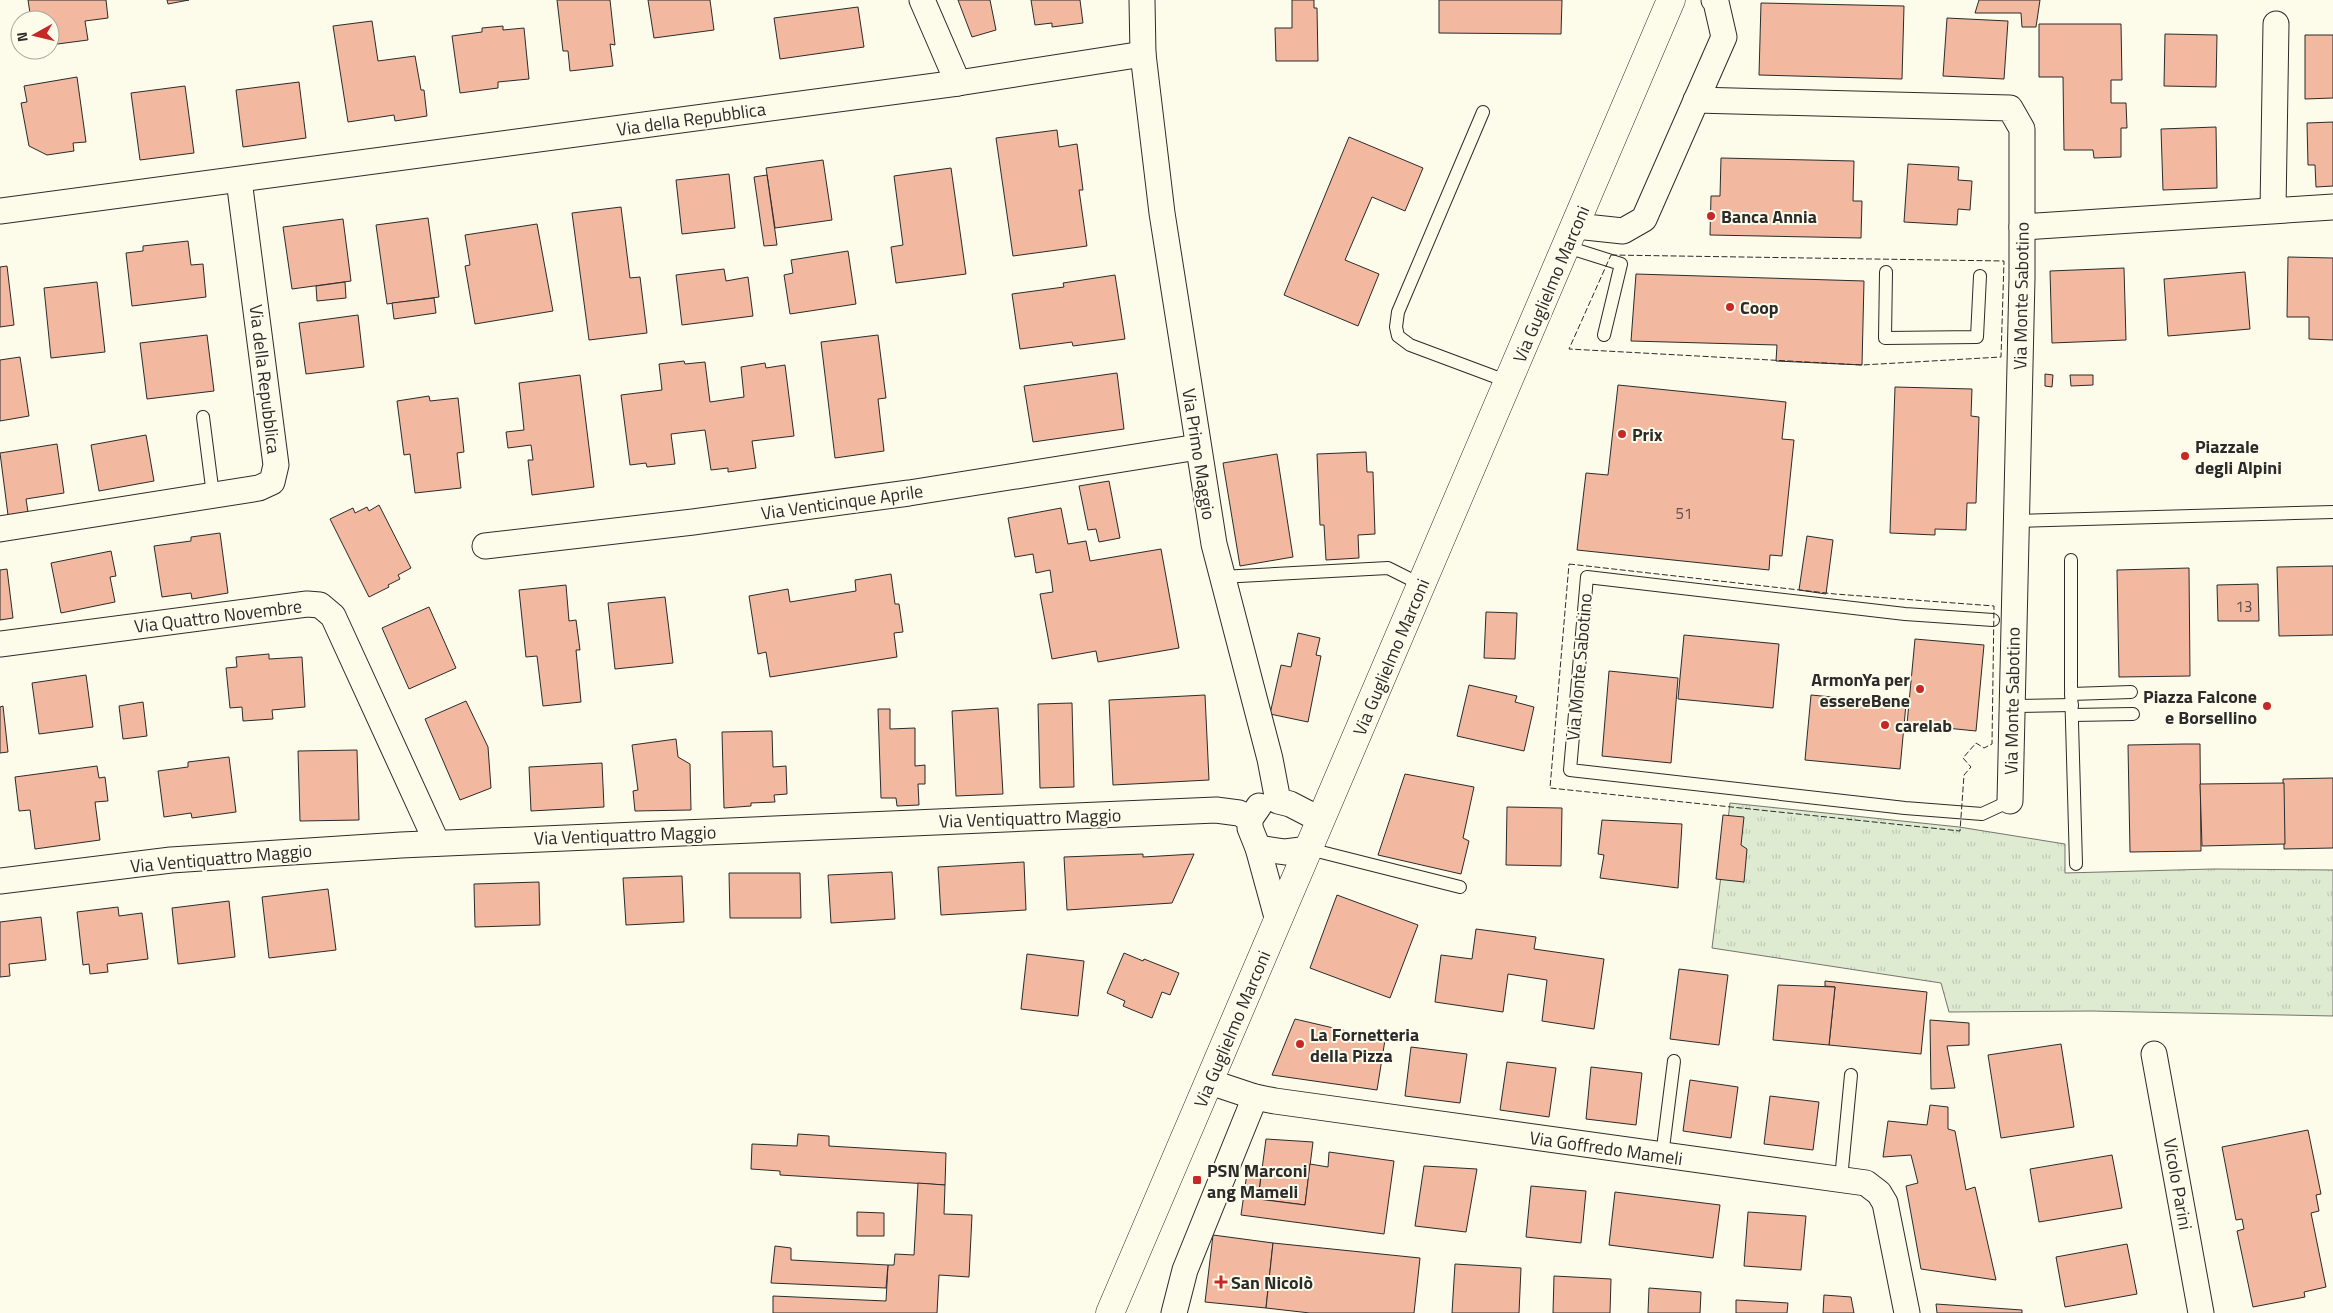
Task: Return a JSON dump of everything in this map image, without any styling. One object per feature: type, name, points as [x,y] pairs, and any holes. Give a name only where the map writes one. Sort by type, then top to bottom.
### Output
[{"type":"main road","name":"Via Guglielmo Marconi","points":[[1117,1312],[1210,1082],[1671,0]]},
{"type":"street","points":[[922,0],[958,83]]},
{"type":"street","name":"Via Primo Maggio","points":[[1142,0],[1143,54],[1162,213],[1198,447],[1221,577],[1270,759],[1278,801]]},
{"type":"street","points":[[1571,237],[1623,231],[1644,219],[1724,37],[1714,0]]},
{"type":"street","points":[[2273,210],[2276,24]]},
{"type":"street","name":"Via della Repubblica","points":[[0,211],[958,83],[1143,54]]},
{"type":"street","name":"Via Monte Sabotino","points":[[1696,100],[2010,108],[2022,129],[2016,521],[2004,620],[2012,706],[2010,801]]},
{"type":"street","name":"Via della Repubblica","points":[[0,528],[259,488],[272,482],[276,465],[238,180]]},
{"type":"street","points":[[2022,227],[2333,207]]},
{"type":"street","name":"Via Venticinque Aprile","points":[[486,546],[693,522],[909,493],[1198,447]]},
{"type":"street","name":"Via Quattro Novembre","points":[[0,644],[306,604],[320,605],[333,616],[437,843]]},
{"type":"street","points":[[1278,921],[1258,848],[1250,828],[1250,819],[1256,808],[1278,801],[1290,804],[1321,820]]},
{"type":"street","name":"Via Ventiquattro Maggio","points":[[0,881],[170,860],[437,843],[1216,810],[1239,813],[1250,819]]},
{"type":"street","points":[[1258,848],[1285,852],[1309,849]]},
{"type":"street","name":"Vicolo Parini","points":[[2154,1054],[2202,1313]]},
{"type":"street","name":"Via Goffredo Mameli","points":[[1210,1082],[1255,1097],[1662,1156],[1866,1183],[1879,1193],[1885,1203],[1907,1313]]},
{"type":"street","points":[[1174,1313],[1186,1270],[1255,1097]]},
{"type":"lane","points":[[1484,112],[1398,312],[1396,327],[1398,336],[1410,345],[1509,382]]},
{"type":"lane","points":[[1571,237],[1621,264],[1604,334]]},
{"type":"lane","points":[[1886,272],[1885,338],[1977,337],[1980,276]]},
{"type":"lane","points":[[203,417],[213,495]]},
{"type":"lane","points":[[2016,521],[2333,512]]},
{"type":"lane","points":[[2071,560],[2076,864]]},
{"type":"lane","points":[[1221,577],[1388,568],[1422,585]]},
{"type":"lane","name":"Via Monte Sabotino","points":[[2004,620],[1905,614],[1587,578],[1570,770],[1905,808],[1982,814],[2010,801]]},
{"type":"lane","points":[[2072,705],[2131,692]]},
{"type":"lane","points":[[2012,706],[2072,705],[2132,714]]},
{"type":"lane","points":[[1309,849],[1460,887]]},
{"type":"lane","points":[[1662,1156],[1674,1061]]},
{"type":"lane","points":[[1841,1179],[1851,1074]]},
{"type":"green space","points":[[1730,803],[1959,827],[2065,844],[2065,873],[2213,869],[2333,870],[2333,1016],[2092,1011],[1949,1012],[1941,983],[1712,948]]},
{"type":"building","points":[[28,0],[106,0],[108,18],[85,21],[88,40],[60,44],[60,10],[30,10]]},
{"type":"building","points":[[167,0],[189,0],[168,4]]},
{"type":"building","points":[[557,0],[610,0],[615,45],[610,44],[613,66],[570,71],[568,51],[563,51]]},
{"type":"building","points":[[648,0],[710,0],[714,30],[654,38]]},
{"type":"building","points":[[958,0],[990,0],[996,30],[972,37]]},
{"type":"building","points":[[1031,0],[1080,0],[1083,23],[1052,27],[1052,23],[1035,25]]},
{"type":"building","points":[[1292,0],[1314,0],[1314,8],[1317,8],[1318,61],[1276,61],[1275,28],[1292,28]]},
{"type":"building","points":[[1439,0],[1562,0],[1561,34],[1439,33]]},
{"type":"building","points":[[1979,0],[2040,0],[2036,27],[2022,27],[2021,13],[1975,13]]},
{"type":"building","points":[[1761,3],[1904,6],[1902,79],[1759,75]]},
{"type":"building","points":[[858,7],[864,47],[780,59],[774,18]]},
{"type":"building","points":[[1947,18],[2008,21],[2004,79],[1943,76]]},
{"type":"building","points":[[372,21],[378,61],[415,56],[421,90],[424,90],[427,116],[395,121],[394,115],[348,122],[333,26]]},
{"type":"building","points":[[2039,24],[2121,24],[2122,80],[2111,80],[2111,103],[2126,103],[2127,128],[2121,128],[2121,157],[2094,158],[2093,150],[2064,150],[2063,77],[2039,77]]},
{"type":"building","points":[[503,26],[503,30],[524,28],[529,79],[498,82],[498,88],[460,93],[452,36],[482,32],[482,28]]},
{"type":"building","points":[[2165,34],[2217,35],[2216,87],[2164,86]]},
{"type":"building","points":[[2305,35],[2333,35],[2333,98],[2305,99]]},
{"type":"building","points":[[77,77],[86,142],[73,143],[74,151],[47,155],[29,146],[21,103],[27,102],[24,86]]},
{"type":"building","points":[[299,82],[306,138],[243,147],[236,90]]},
{"type":"building","points":[[185,86],[194,153],[140,160],[131,93]]},
{"type":"building","points":[[2333,122],[2333,186],[2316,187],[2315,165],[2308,165],[2307,123]]},
{"type":"building","points":[[2216,127],[2217,188],[2163,190],[2161,129]]},
{"type":"building","points":[[1057,130],[1059,147],[1077,144],[1083,190],[1079,190],[1087,246],[1013,256],[996,138]]},
{"type":"building","points":[[1349,137],[1423,168],[1405,211],[1372,197],[1345,260],[1379,274],[1358,326],[1284,295]]},
{"type":"building","points":[[1721,158],[1854,161],[1853,201],[1862,201],[1861,238],[1710,235],[1711,196],[1720,196]]},
{"type":"building","points":[[823,160],[832,220],[775,228],[766,168]]},
{"type":"building","points":[[1908,164],[1959,167],[1958,180],[1972,181],[1970,210],[1958,209],[1957,225],[1904,222]]},
{"type":"building","points":[[951,168],[966,274],[896,283],[891,247],[903,245],[894,176]]},
{"type":"building","points":[[729,174],[735,228],[682,234],[676,180]]},
{"type":"building","points":[[767,175],[777,245],[764,246],[754,177]]},
{"type":"building","points":[[621,207],[630,278],[640,277],[647,333],[589,340],[572,213]]},
{"type":"building","points":[[428,218],[439,297],[387,304],[376,225]]},
{"type":"building","points":[[343,219],[351,281],[292,289],[283,227]]},
{"type":"building","points":[[537,224],[553,311],[475,324],[465,266],[470,265],[465,235]]},
{"type":"building","points":[[188,241],[191,265],[203,264],[206,297],[132,306],[126,253],[143,251],[143,246]]},
{"type":"building","points":[[848,251],[856,304],[790,314],[784,275],[793,273],[791,260]]},
{"type":"building","points":[[2288,257],[2333,258],[2333,340],[2309,339],[2309,317],[2287,317]]},
{"type":"building","points":[[7,266],[14,325],[0,327],[0,267]]},
{"type":"building","points":[[2124,268],[2126,340],[2052,343],[2050,271]]},
{"type":"building","points":[[724,269],[726,281],[748,277],[753,316],[682,325],[676,275]]},
{"type":"building","points":[[2245,272],[2250,329],[2168,336],[2164,279]]},
{"type":"building","points":[[1636,274],[1864,281],[1862,365],[1776,361],[1777,345],[1631,341]]},
{"type":"building","points":[[1115,275],[1125,339],[1073,346],[1072,342],[1020,349],[1012,294],[1064,287],[1063,283]]},
{"type":"building","points":[[97,282],[105,352],[51,358],[44,288]]},
{"type":"building","points":[[345,282],[346,298],[317,301],[316,286]]},
{"type":"building","points":[[434,298],[436,313],[394,319],[392,303]]},
{"type":"building","points":[[358,315],[364,367],[306,374],[299,323]]},
{"type":"building","points":[[207,335],[214,391],[147,399],[140,343]]},
{"type":"building","points":[[878,335],[886,398],[878,399],[884,451],[835,458],[821,342]]},
{"type":"building","points":[[20,357],[29,416],[0,421],[0,360]]},
{"type":"building","points":[[684,361],[685,364],[705,362],[710,402],[744,397],[741,367],[765,363],[766,368],[785,365],[794,436],[752,441],[756,468],[728,472],[728,468],[711,470],[705,430],[671,434],[675,464],[647,467],[646,463],[630,465],[621,395],[662,390],[659,364]]},
{"type":"building","points":[[1117,373],[1124,429],[1033,442],[1024,386]]},
{"type":"building","points":[[2045,374],[2053,375],[2052,387],[2045,386]]},
{"type":"building","points":[[580,375],[594,487],[532,495],[528,460],[533,460],[531,445],[508,448],[506,432],[524,430],[519,383]]},
{"type":"building","points":[[2070,375],[2093,375],[2093,385],[2071,386]]},
{"type":"building","points":[[1618,385],[1786,402],[1782,439],[1794,440],[1782,556],[1770,555],[1769,570],[1577,550],[1586,473],[1608,475]]},
{"type":"building","points":[[1895,387],[1972,389],[1971,416],[1979,417],[1976,503],[1967,503],[1966,530],[1935,529],[1935,535],[1890,533]]},
{"type":"building","points":[[429,396],[430,401],[458,398],[464,452],[457,453],[461,488],[415,493],[410,454],[404,455],[397,401]]},
{"type":"building","points":[[146,435],[154,481],[99,491],[91,445]]},
{"type":"building","points":[[57,444],[64,493],[26,499],[28,512],[8,515],[0,453]]},
{"type":"building","points":[[1366,452],[1367,472],[1373,472],[1375,534],[1358,535],[1359,558],[1326,560],[1324,525],[1320,525],[1317,454]]},
{"type":"building","points":[[1277,454],[1293,557],[1240,566],[1223,463]]},
{"type":"building","points":[[1109,481],[1120,538],[1099,542],[1096,529],[1088,530],[1079,486]]},
{"type":"building","points":[[379,505],[411,568],[398,575],[400,579],[388,585],[389,587],[369,597],[330,519],[353,508],[355,513],[367,507],[369,511]]},
{"type":"building","points":[[1061,508],[1068,544],[1086,541],[1090,561],[1161,549],[1179,648],[1098,662],[1096,651],[1052,659],[1040,594],[1053,592],[1050,570],[1036,573],[1033,554],[1015,557],[1008,518]]},
{"type":"building","points":[[220,533],[228,593],[192,599],[191,593],[162,597],[154,546],[191,541],[191,537]]},
{"type":"building","points":[[1807,536],[1833,540],[1826,594],[1799,590]]},
{"type":"building","points":[[111,551],[116,576],[110,577],[115,602],[61,613],[51,563]]},
{"type":"building","points":[[2333,566],[2333,635],[2279,636],[2277,567]]},
{"type":"building","points":[[2189,568],[2190,676],[2119,677],[2117,570]]},
{"type":"building","points":[[7,569],[13,618],[0,620],[0,570]]},
{"type":"building","points":[[891,574],[895,604],[899,604],[903,632],[894,633],[897,657],[770,677],[766,652],[758,654],[749,596],[788,589],[790,602],[856,591],[855,580]]},
{"type":"building","points":[[2258,584],[2259,621],[2218,621],[2217,585]]},
{"type":"building","points":[[566,585],[569,621],[576,620],[580,650],[576,650],[581,702],[543,706],[537,656],[526,657],[519,590]]},
{"type":"building","points":[[665,597],[673,663],[615,669],[608,603]]},
{"type":"building","points":[[429,607],[456,668],[409,689],[382,628]]},
{"type":"building","points":[[1486,612],[1517,613],[1515,659],[1484,658]]},
{"type":"building","points":[[1298,633],[1320,638],[1316,655],[1321,656],[1308,722],[1270,714],[1281,665],[1291,667]]},
{"type":"building","points":[[1684,635],[1779,644],[1773,708],[1678,699]]},
{"type":"building","points":[[1915,639],[1984,645],[1976,731],[1907,724]]},
{"type":"building","points":[[269,654],[269,659],[302,657],[305,707],[272,710],[273,719],[243,721],[242,707],[230,708],[226,668],[237,667],[236,657]]},
{"type":"building","points":[[1609,671],[1678,678],[1671,763],[1602,756]]},
{"type":"building","points":[[86,675],[93,727],[39,734],[32,683]]},
{"type":"building","points":[[1469,685],[1517,696],[1515,702],[1534,707],[1524,751],[1457,736]]},
{"type":"building","points":[[1205,695],[1209,780],[1113,785],[1109,700]]},
{"type":"building","points":[[1811,695],[1906,704],[1900,769],[1805,760]]},
{"type":"building","points":[[466,701],[488,747],[491,788],[460,800],[425,719]]},
{"type":"building","points":[[143,702],[147,736],[123,739],[119,706]]},
{"type":"building","points":[[1072,703],[1074,787],[1040,788],[1038,704]]},
{"type":"building","points":[[3,706],[8,752],[0,753],[0,707]]},
{"type":"building","points":[[998,708],[1003,794],[956,796],[952,711]]},
{"type":"building","points":[[878,709],[890,709],[890,729],[915,728],[915,766],[925,765],[925,784],[918,784],[919,805],[897,806],[896,798],[881,798]]},
{"type":"building","points":[[772,731],[773,767],[786,766],[787,794],[774,795],[775,802],[751,803],[751,806],[724,808],[722,732]]},
{"type":"building","points":[[676,739],[678,757],[690,764],[691,810],[635,811],[633,791],[638,790],[632,745]]},
{"type":"building","points":[[2200,744],[2201,851],[2130,852],[2128,745]]},
{"type":"building","points":[[357,750],[359,820],[300,821],[298,751]]},
{"type":"building","points":[[229,757],[236,812],[192,818],[191,813],[164,817],[158,771],[188,767],[188,762]]},
{"type":"building","points":[[602,763],[604,807],[531,811],[529,767]]},
{"type":"building","points":[[97,766],[99,778],[105,777],[108,801],[95,802],[100,840],[35,849],[30,810],[19,811],[15,777]]},
{"type":"building","points":[[1405,774],[1474,787],[1463,838],[1469,841],[1461,874],[1378,855]]},
{"type":"building","points":[[2333,778],[2333,848],[2284,849],[2283,779]]},
{"type":"building","points":[[2284,783],[2285,844],[2202,846],[2200,784]]},
{"type":"building","points":[[1507,807],[1562,808],[1561,866],[1506,865]]},
{"type":"building","points":[[1723,815],[1744,817],[1741,845],[1747,849],[1744,882],[1716,879]]},
{"type":"building","points":[[1602,820],[1682,824],[1678,888],[1600,878],[1604,855],[1598,854]]},
{"type":"building","points":[[1143,854],[1143,857],[1194,854],[1172,903],[1067,910],[1064,857]]},
{"type":"building","points":[[1024,862],[1026,910],[941,915],[938,867]]},
{"type":"building","points":[[892,872],[895,919],[831,923],[828,875]]},
{"type":"building","points":[[729,873],[800,873],[801,918],[730,918]]},
{"type":"building","points":[[682,876],[684,922],[626,925],[623,878]]},
{"type":"building","points":[[539,882],[540,925],[475,927],[474,884]]},
{"type":"building","points":[[328,889],[336,950],[269,958],[262,897]]},
{"type":"building","points":[[1337,895],[1418,925],[1390,998],[1310,968]]},
{"type":"building","points":[[229,901],[235,957],[178,964],[172,908]]},
{"type":"building","points":[[118,907],[119,916],[142,913],[148,959],[107,964],[108,972],[90,974],[89,964],[83,965],[77,912]]},
{"type":"building","points":[[41,917],[46,960],[9,964],[10,976],[0,977],[0,922]]},
{"type":"building","points":[[1476,929],[1536,937],[1534,949],[1604,959],[1594,1029],[1542,1021],[1547,980],[1508,974],[1503,1012],[1435,1002],[1441,955],[1472,959]]},
{"type":"building","points":[[1124,953],[1179,973],[1170,995],[1162,992],[1152,1018],[1123,1006],[1125,1001],[1107,993]]},
{"type":"building","points":[[1027,954],[1084,961],[1078,1016],[1021,1009]]},
{"type":"building","points":[[1679,969],[1728,975],[1719,1045],[1670,1039]]},
{"type":"building","points":[[1825,981],[1927,992],[1921,1054],[1829,1045],[1835,987],[1825,986]]},
{"type":"building","points":[[1778,985],[1835,987],[1829,1045],[1773,1040]]},
{"type":"building","points":[[1295,1019],[1385,1040],[1377,1090],[1272,1075]]},
{"type":"building","points":[[1930,1020],[1969,1023],[1969,1045],[1947,1046],[1955,1088],[1931,1089]]},
{"type":"building","points":[[2061,1044],[2074,1127],[2001,1138],[1988,1055]]},
{"type":"building","points":[[1411,1047],[1467,1054],[1460,1103],[1405,1096]]},
{"type":"building","points":[[1507,1062],[1556,1068],[1549,1117],[1500,1110]]},
{"type":"building","points":[[1591,1067],[1642,1073],[1636,1125],[1586,1119]]},
{"type":"building","points":[[1690,1080],[1738,1087],[1731,1138],[1683,1131]]},
{"type":"building","points":[[1770,1096],[1819,1102],[1813,1150],[1764,1144]]},
{"type":"building","points":[[1930,1105],[1948,1107],[1948,1129],[1955,1131],[1966,1190],[1975,1187],[1996,1280],[1921,1269],[1906,1186],[1918,1183],[1911,1155],[1883,1157],[1888,1121],[1927,1125]]},
{"type":"building","points":[[2308,1130],[2321,1194],[2316,1195],[2319,1211],[2311,1213],[2326,1287],[2304,1292],[2305,1297],[2253,1307],[2237,1231],[2244,1229],[2242,1219],[2236,1220],[2222,1147]]},
{"type":"building","points":[[798,1134],[829,1136],[829,1146],[946,1153],[945,1185],[780,1175],[780,1171],[751,1169],[752,1144],[797,1146]]},
{"type":"building","points":[[1266,1139],[1313,1142],[1305,1205],[1258,1199]]},
{"type":"building","points":[[1329,1152],[1394,1161],[1384,1234],[1241,1215],[1247,1173],[1261,1175],[1258,1199],[1305,1205],[1310,1164],[1328,1167]]},
{"type":"building","points":[[2112,1155],[2122,1208],[2039,1222],[2030,1169]]},
{"type":"building","points":[[1424,1166],[1477,1169],[1466,1232],[1415,1226]]},
{"type":"building","points":[[918,1183],[945,1185],[944,1214],[972,1215],[969,1277],[939,1275],[937,1313],[773,1313],[773,1296],[886,1301],[888,1265],[894,1265],[895,1254],[914,1255]]},
{"type":"building","points":[[1531,1186],[1586,1191],[1581,1243],[1526,1237]]},
{"type":"building","points":[[1615,1192],[1720,1205],[1713,1258],[1609,1245]]},
{"type":"building","points":[[857,1212],[884,1213],[884,1236],[857,1236]]},
{"type":"building","points":[[1748,1212],[1806,1216],[1801,1270],[1744,1266]]},
{"type":"building","points":[[1213,1235],[1273,1243],[1266,1308],[1205,1302]]},
{"type":"building","points":[[1273,1243],[1420,1258],[1414,1313],[1310,1313],[1266,1308]]},
{"type":"building","points":[[2127,1244],[2137,1294],[2065,1307],[2056,1257]]},
{"type":"building","points":[[775,1246],[791,1248],[791,1260],[888,1265],[886,1288],[771,1283]]},
{"type":"building","points":[[1455,1264],[1521,1268],[1519,1313],[1452,1313]]},
{"type":"building","points":[[1554,1276],[1611,1279],[1610,1313],[1553,1313]]},
{"type":"building","points":[[1649,1288],[1701,1292],[1700,1313],[1648,1313]]},
{"type":"building","points":[[1824,1295],[1851,1297],[1854,1313],[1823,1313]]},
{"type":"building","points":[[1736,1300],[1788,1303],[1787,1313],[1736,1313]]},
{"type":"building","points":[[1936,1304],[2022,1310],[2022,1313],[1937,1313]]},
{"type":"fence","points":[[1611,255],[2004,261],[2001,357],[1862,365],[1569,349],[1611,255]]},
{"type":"fence","points":[[1569,564],[1835,594],[1994,606],[1992,744],[1984,748],[1976,743],[1963,758],[1971,767],[1964,775],[1960,831],[1550,788],[1569,564]]},
{"type":"place","name":"Banca Annia","points":[[1711,216]]},
{"type":"place","name":"Coop","points":[[1730,307]]},
{"type":"place","name":"Prix","points":[[1622,434]]},
{"type":"place","name":"Piazzale degli Alpini","points":[[2185,456]]},
{"type":"place","name":"ArmonYa per essereBene","points":[[1920,689]]},
{"type":"place","name":"Piazza Falcone e Borsellino","points":[[2267,706]]},
{"type":"place","name":"carelab","points":[[1885,725]]},
{"type":"place","name":"La Fornetteria della Pizza","points":[[1300,1044]]},
{"type":"place","name":"PSN Marconi ang Mameli","points":[[1197,1180]]},
{"type":"place","name":"San Nicolò","points":[[1221,1282]]}]
